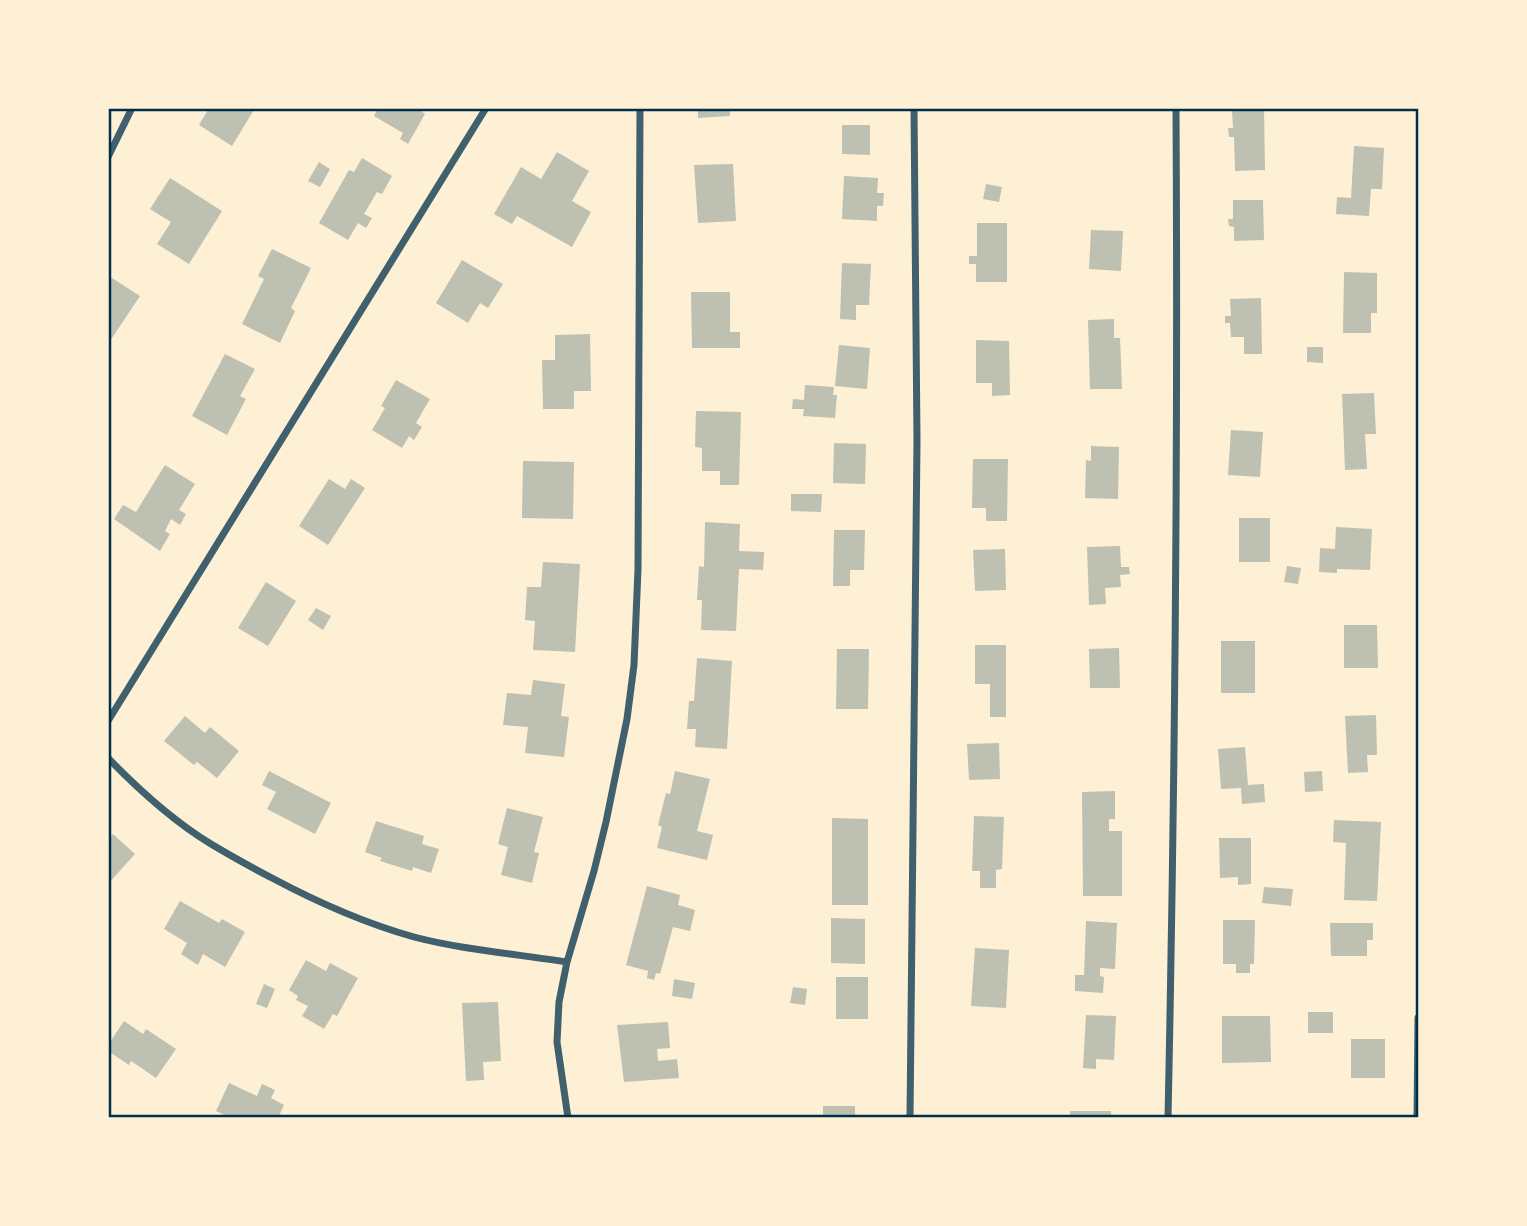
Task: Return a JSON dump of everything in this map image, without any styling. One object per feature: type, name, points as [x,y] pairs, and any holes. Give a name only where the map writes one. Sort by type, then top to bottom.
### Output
[{"type":"street","points":[[108,157],[132,108]]},
{"type":"street","points":[[108,720],[486,108]]},
{"type":"street","points":[[568,1118],[558,1051],[559,1002],[567,961],[594,871],[612,797],[634,665],[638,555],[640,108]]},
{"type":"street","points":[[910,1118],[917,454],[914,108]]},
{"type":"street","points":[[1168,1118],[1172,952],[1176,108]]},
{"type":"street","points":[[108,758],[167,812],[209,843],[334,909],[375,925],[452,945],[567,961]]},
{"type":"street","points":[[1417,1118],[1419,1018]]},
{"type":"building","points":[[209,108],[255,108],[232,146],[199,125]]},
{"type":"building","points":[[378,108],[423,108],[421,111],[425,114],[408,144],[400,139],[403,133],[374,116]]},
{"type":"building","points":[[698,108],[730,108],[730,116],[698,118]]},
{"type":"building","points":[[1232,109],[1264,109],[1265,170],[1235,171],[1234,137],[1229,137],[1228,128],[1233,128]]},
{"type":"building","points":[[842,125],[870,125],[870,155],[842,154]]},
{"type":"building","points":[[1354,146],[1384,148],[1382,189],[1371,189],[1369,216],[1336,214],[1337,197],[1351,198]]},
{"type":"building","points":[[557,152],[589,171],[572,201],[591,212],[572,247],[517,216],[512,224],[494,214],[521,167],[541,179]]},
{"type":"building","points":[[362,158],[392,176],[382,194],[377,192],[364,214],[372,218],[366,228],[358,223],[348,240],[319,223],[349,170],[354,172]]},
{"type":"building","points":[[319,162],[330,169],[320,187],[308,181]]},
{"type":"building","points":[[733,164],[736,221],[698,223],[694,165]]},
{"type":"building","points":[[844,176],[878,178],[877,193],[884,193],[883,206],[877,206],[877,221],[842,219]]},
{"type":"building","points":[[170,178],[222,211],[189,264],[157,244],[171,222],[150,209]]},
{"type":"building","points":[[986,184],[1002,187],[999,202],[983,199]]},
{"type":"building","points":[[1233,200],[1263,200],[1264,240],[1234,241],[1234,227],[1229,226],[1228,219],[1233,219]]},
{"type":"building","points":[[977,223],[1007,223],[1007,282],[976,282],[976,264],[969,264],[969,256],[977,256]]},
{"type":"building","points":[[1091,230],[1123,231],[1121,271],[1089,269]]},
{"type":"building","points":[[272,249],[311,268],[291,308],[295,311],[280,343],[242,324],[264,279],[258,276]]},
{"type":"building","points":[[462,260],[503,284],[488,308],[480,303],[468,323],[436,303]]},
{"type":"building","points":[[842,263],[871,264],[869,305],[856,305],[856,320],[840,319]]},
{"type":"building","points":[[1344,272],[1377,273],[1377,313],[1371,313],[1371,333],[1343,333]]},
{"type":"building","points":[[112,278],[140,296],[108,344],[108,283]]},
{"type":"building","points":[[691,292],[730,292],[730,332],[740,332],[740,348],[692,348]]},
{"type":"building","points":[[1261,298],[1262,354],[1244,354],[1244,337],[1231,337],[1230,323],[1225,323],[1225,316],[1231,316],[1230,299]]},
{"type":"building","points":[[1114,319],[1114,338],[1120,338],[1122,389],[1090,389],[1088,320]]},
{"type":"building","points":[[590,334],[591,391],[574,391],[574,409],[543,409],[542,360],[555,360],[555,335]]},
{"type":"building","points":[[976,340],[1009,341],[1010,395],[992,396],[992,383],[976,383]]},
{"type":"building","points":[[839,345],[870,348],[867,389],[835,386]]},
{"type":"building","points":[[1307,347],[1323,347],[1323,363],[1307,362]]},
{"type":"building","points":[[225,354],[255,369],[240,396],[246,399],[227,435],[192,416]]},
{"type":"building","points":[[396,380],[430,399],[416,423],[422,427],[414,440],[409,436],[402,448],[372,430],[385,408],[381,406]]},
{"type":"building","points":[[805,385],[834,387],[833,395],[837,395],[835,418],[803,416],[804,409],[792,409],[793,399],[804,400]]},
{"type":"building","points":[[1374,393],[1376,434],[1365,434],[1367,469],[1345,470],[1342,394]]},
{"type":"building","points":[[696,411],[741,412],[739,485],[720,485],[720,471],[702,471],[702,448],[695,447]]},
{"type":"building","points":[[1231,430],[1263,432],[1260,477],[1228,475]]},
{"type":"building","points":[[834,443],[866,444],[865,484],[833,483]]},
{"type":"building","points":[[1091,446],[1119,447],[1118,499],[1085,498],[1086,460],[1091,461]]},
{"type":"building","points":[[973,459],[1008,459],[1007,521],[986,521],[986,508],[972,508]]},
{"type":"building","points":[[523,461],[574,462],[573,519],[522,518]]},
{"type":"building","points":[[165,465],[195,484],[179,510],[186,514],[180,525],[171,519],[165,531],[170,534],[160,551],[114,519],[123,505],[136,512]]},
{"type":"building","points":[[329,479],[345,489],[351,479],[365,488],[328,545],[299,526]]},
{"type":"building","points":[[791,494],[822,494],[821,512],[791,511]]},
{"type":"building","points":[[1239,518],[1270,518],[1270,562],[1239,562]]},
{"type":"building","points":[[705,522],[740,524],[739,551],[764,552],[763,570],[739,569],[736,631],[701,630],[702,600],[697,600],[699,566],[704,567]]},
{"type":"building","points":[[1336,527],[1372,529],[1370,570],[1337,569],[1337,573],[1319,572],[1320,548],[1335,549]]},
{"type":"building","points":[[834,530],[865,530],[864,570],[850,570],[850,586],[833,586]]},
{"type":"building","points":[[1120,546],[1121,567],[1129,567],[1130,574],[1120,575],[1121,587],[1105,588],[1106,604],[1089,605],[1087,547]]},
{"type":"building","points":[[1005,549],[1006,590],[975,591],[973,550]]},
{"type":"building","points":[[543,562],[580,564],[575,652],[533,650],[535,621],[525,620],[527,587],[541,587]]},
{"type":"building","points":[[1287,566],[1301,568],[1298,584],[1284,582]]},
{"type":"building","points":[[266,582],[296,601],[268,646],[238,628]]},
{"type":"building","points":[[316,608],[331,616],[323,630],[308,620]]},
{"type":"building","points":[[1344,625],[1377,625],[1378,668],[1344,668]]},
{"type":"building","points":[[1221,641],[1255,641],[1255,693],[1221,693]]},
{"type":"building","points":[[975,645],[1006,645],[1006,717],[990,717],[990,684],[975,684]]},
{"type":"building","points":[[1119,648],[1120,688],[1090,688],[1089,649]]},
{"type":"building","points":[[837,649],[869,649],[868,709],[836,709]]},
{"type":"building","points":[[697,658],[732,661],[727,749],[695,747],[696,729],[687,729],[689,701],[694,701]]},
{"type":"building","points":[[533,680],[565,684],[561,716],[569,717],[564,757],[525,753],[528,727],[503,725],[507,693],[531,695]]},
{"type":"building","points":[[1376,715],[1377,755],[1367,755],[1368,772],[1348,773],[1345,716]]},
{"type":"building","points":[[185,716],[205,733],[210,727],[239,751],[217,778],[197,762],[194,765],[164,741]]},
{"type":"building","points":[[999,743],[1000,779],[969,780],[967,744]]},
{"type":"building","points":[[1245,747],[1248,785],[1264,784],[1265,802],[1242,804],[1241,788],[1221,789],[1218,749]]},
{"type":"building","points":[[269,771],[331,803],[315,834],[267,809],[276,792],[262,785]]},
{"type":"building","points":[[675,771],[710,779],[697,831],[713,835],[707,860],[657,848],[662,827],[658,825],[666,793],[670,794]]},
{"type":"building","points":[[1322,771],[1323,791],[1305,792],[1304,772]]},
{"type":"building","points":[[1115,791],[1115,819],[1109,819],[1109,831],[1122,831],[1122,896],[1083,896],[1082,792]]},
{"type":"building","points":[[507,808],[543,817],[534,852],[539,853],[532,883],[501,875],[508,847],[498,844]]},
{"type":"building","points":[[974,816],[1004,817],[1002,869],[996,870],[996,888],[980,888],[980,871],[972,871]]},
{"type":"building","points":[[832,818],[868,819],[868,905],[832,905]]},
{"type":"building","points":[[1334,820],[1381,822],[1377,901],[1344,900],[1346,843],[1333,842]]},
{"type":"building","points":[[376,821],[424,836],[422,844],[439,849],[431,873],[413,867],[412,871],[380,861],[382,858],[365,852]]},
{"type":"building","points":[[113,834],[135,854],[108,884],[108,840]]},
{"type":"building","points":[[1219,838],[1251,838],[1251,884],[1238,885],[1238,877],[1220,878]]},
{"type":"building","points":[[647,886],[680,895],[678,905],[695,910],[690,931],[673,927],[660,974],[656,973],[654,980],[647,978],[648,971],[626,965]]},
{"type":"building","points":[[1264,887],[1293,889],[1291,906],[1262,903]]},
{"type":"building","points":[[180,901],[219,923],[222,919],[245,932],[225,967],[203,954],[198,965],[181,954],[187,943],[164,929]]},
{"type":"building","points":[[831,918],[865,919],[865,964],[831,963]]},
{"type":"building","points":[[1223,920],[1255,920],[1254,964],[1250,964],[1250,973],[1236,973],[1236,964],[1223,964]]},
{"type":"building","points":[[1086,921],[1117,923],[1115,969],[1100,968],[1100,976],[1104,977],[1103,993],[1075,991],[1075,975],[1084,975]]},
{"type":"building","points":[[1330,923],[1373,923],[1373,940],[1367,940],[1367,956],[1331,956]]},
{"type":"building","points":[[975,948],[1009,950],[1006,1008],[971,1006]]},
{"type":"building","points":[[306,960],[326,971],[330,963],[358,978],[337,1016],[333,1014],[324,1029],[302,1016],[308,1006],[296,1000],[298,996],[289,990]]},
{"type":"building","points":[[836,977],[868,977],[868,1019],[836,1019]]},
{"type":"building","points":[[674,979],[695,983],[692,999],[672,996]]},
{"type":"building","points":[[264,984],[275,989],[267,1008],[256,1004]]},
{"type":"building","points":[[793,987],[807,989],[805,1005],[790,1003]]},
{"type":"building","points":[[498,1002],[501,1061],[483,1062],[484,1080],[466,1081],[462,1003]]},
{"type":"building","points":[[1308,1012],[1333,1012],[1333,1033],[1308,1033]]},
{"type":"building","points":[[1086,1015],[1116,1016],[1114,1060],[1096,1059],[1096,1069],[1083,1068]]},
{"type":"building","points":[[1222,1016],[1270,1016],[1271,1062],[1222,1063]]},
{"type":"building","points":[[124,1021],[143,1034],[146,1029],[176,1049],[156,1078],[131,1061],[129,1065],[108,1051],[108,1045]]},
{"type":"building","points":[[668,1022],[670,1048],[657,1049],[658,1061],[677,1059],[679,1078],[624,1082],[617,1025]]},
{"type":"building","points":[[1351,1039],[1385,1039],[1385,1078],[1351,1078]]},
{"type":"building","points":[[229,1083],[257,1096],[262,1084],[275,1090],[271,1098],[284,1105],[278,1118],[231,1118],[216,1111]]},
{"type":"building","points":[[823,1106],[855,1106],[855,1118],[823,1118]]},
{"type":"building","points":[[1070,1111],[1111,1111],[1111,1118],[1070,1118]]}]
